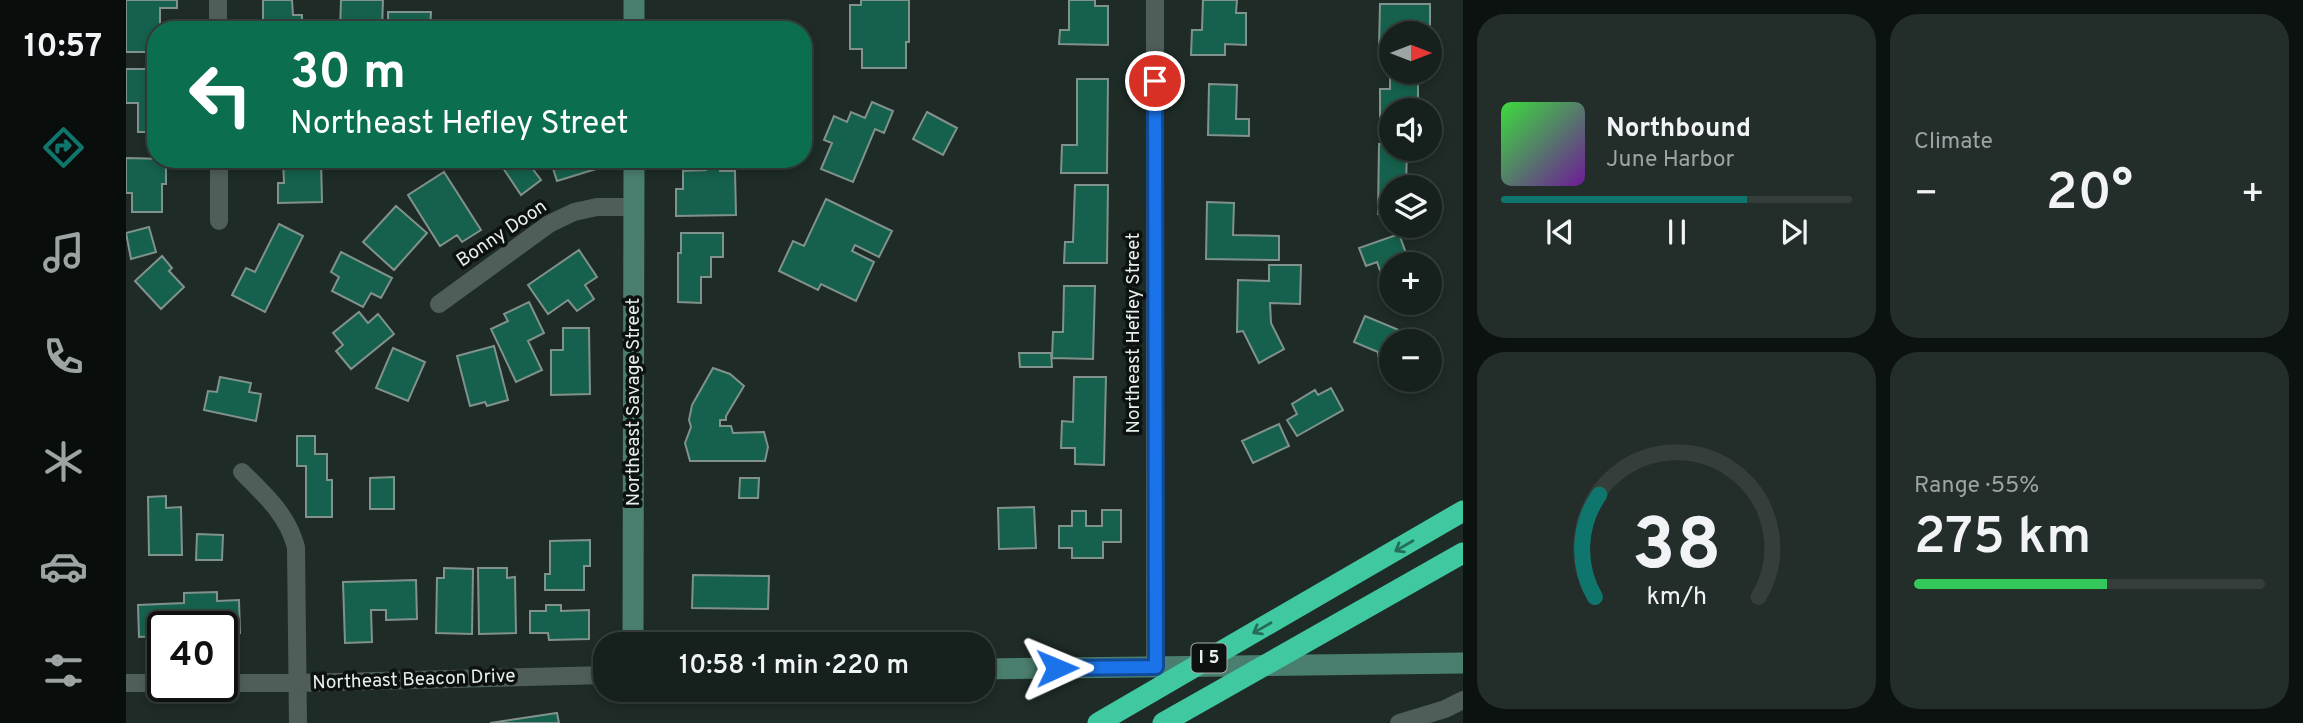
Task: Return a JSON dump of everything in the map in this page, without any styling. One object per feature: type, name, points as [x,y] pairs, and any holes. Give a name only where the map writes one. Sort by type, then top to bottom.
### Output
[{"type":"highway","name":"I 5","points":[[1098,723],[1463,512]]},
{"type":"highway","name":"I 5","points":[[1163,723],[1463,553]]},
{"type":"street","points":[[218,0],[218,21]]},
{"type":"street","points":[[634,0],[634,21]]},
{"type":"street","name":"Northeast Hefley Street","points":[[1155,0],[1156,667]]},
{"type":"street","points":[[219,168],[219,221]]},
{"type":"street","name":"Northeast Savage Street","points":[[633,632],[634,168]]},
{"type":"street","name":"Bonny Doon","points":[[439,304],[549,224],[574,212],[597,207],[634,207]]},
{"type":"street","points":[[242,472],[281,512],[292,531],[296,547],[298,723]]},
{"type":"street","points":[[995,669],[1463,663]]},
{"type":"street","name":"Northeast Beacon Drive","points":[[238,683],[593,675]]},
{"type":"street","points":[[126,683],[147,683]]},
{"type":"street","points":[[1399,723],[1445,709],[1463,700]]},
{"type":"building","points":[[126,0],[177,0],[177,8],[160,8],[160,21],[147,21],[147,52],[126,52]]},
{"type":"building","points":[[263,0],[292,0],[293,15],[302,15],[302,21],[263,21]]},
{"type":"building","points":[[341,0],[383,0],[382,21],[340,21]]},
{"type":"building","points":[[861,0],[909,0],[906,68],[862,68],[862,49],[850,49],[850,5],[861,5]]},
{"type":"building","points":[[1069,0],[1095,0],[1095,6],[1108,6],[1108,45],[1059,44],[1060,30],[1069,30]]},
{"type":"building","points":[[1203,0],[1237,0],[1236,13],[1246,13],[1246,45],[1225,44],[1225,55],[1191,55],[1192,30],[1202,30]]},
{"type":"building","points":[[1380,4],[1430,4],[1430,21],[1380,21]]},
{"type":"building","points":[[388,12],[431,12],[430,21],[388,21]]},
{"type":"building","points":[[126,69],[147,69],[147,132],[138,132],[138,103],[126,103]]},
{"type":"building","points":[[1077,79],[1108,79],[1107,173],[1061,173],[1062,145],[1077,145]]},
{"type":"building","points":[[1209,84],[1237,85],[1236,119],[1249,119],[1249,136],[1208,135]]},
{"type":"building","points":[[1390,84],[1418,84],[1418,98],[1380,98],[1380,89],[1390,89]]},
{"type":"building","points":[[872,102],[893,111],[884,133],[875,129],[853,182],[821,169],[832,143],[824,140],[834,116],[847,122],[851,112],[865,118]]},
{"type":"building","points":[[927,112],[957,128],[943,155],[913,139]]},
{"type":"building","points":[[1379,144],[1379,161],[1407,161],[1406,175],[1379,175],[1378,214]]},
{"type":"building","points":[[126,158],[147,159],[147,168],[166,168],[166,184],[162,184],[162,212],[132,212],[132,193],[126,193]]},
{"type":"building","points":[[283,168],[321,168],[322,202],[278,203],[278,183],[284,183]]},
{"type":"building","points":[[503,168],[532,168],[541,180],[521,195]]},
{"type":"building","points":[[553,168],[596,168],[596,169],[557,181]]},
{"type":"building","points":[[720,168],[720,171],[735,171],[736,215],[676,216],[676,189],[683,189],[683,171]]},
{"type":"building","points":[[444,172],[481,230],[462,242],[457,235],[440,246],[408,195]]},
{"type":"building","points":[[1075,185],[1108,185],[1107,263],[1064,263],[1065,242],[1073,242]]},
{"type":"building","points":[[826,199],[892,231],[879,257],[855,245],[852,251],[874,262],[856,301],[821,284],[818,290],[779,271],[793,241],[804,246]]},
{"type":"building","points":[[1207,202],[1234,203],[1233,235],[1279,236],[1279,260],[1206,259]]},
{"type":"building","points":[[396,206],[427,233],[394,270],[363,242]]},
{"type":"building","points":[[279,224],[303,236],[265,312],[232,295],[246,268],[255,272]]},
{"type":"building","points":[[149,227],[156,252],[131,259],[126,233]]},
{"type":"building","points":[[681,233],[723,233],[723,257],[711,257],[711,277],[701,277],[701,303],[678,302],[678,253],[681,253]]},
{"type":"building","points":[[1388,238],[1400,238],[1406,252],[1379,252],[1379,268],[1377,262],[1366,266],[1359,248]]},
{"type":"building","points":[[579,250],[597,277],[585,285],[594,299],[577,311],[568,300],[548,314],[528,285]]},
{"type":"building","points":[[341,252],[392,278],[381,298],[371,293],[363,307],[332,291],[339,277],[331,272]]},
{"type":"building","points":[[162,256],[172,268],[169,271],[184,287],[161,309],[135,281]]},
{"type":"building","points":[[1269,265],[1301,265],[1300,304],[1270,303],[1271,323],[1284,349],[1259,363],[1243,331],[1237,332],[1238,280],[1269,281]]},
{"type":"building","points":[[1064,286],[1095,286],[1093,359],[1052,358],[1053,332],[1063,332]]},
{"type":"building","points":[[529,302],[544,333],[528,341],[542,370],[516,382],[491,329],[508,321],[504,314]]},
{"type":"building","points":[[359,312],[368,323],[378,314],[394,334],[351,369],[336,351],[343,345],[333,333]]},
{"type":"building","points":[[1365,316],[1396,329],[1379,329],[1378,357],[1378,352],[1354,342]]},
{"type":"building","points":[[563,328],[589,328],[590,394],[551,395],[551,350],[563,350]]},
{"type":"building","points":[[494,346],[508,400],[487,406],[485,402],[470,406],[457,356]]},
{"type":"building","points":[[393,348],[425,362],[408,401],[376,388]]},
{"type":"building","points":[[1019,353],[1051,353],[1052,367],[1020,367]]},
{"type":"building","points":[[713,368],[730,374],[744,386],[726,420],[720,420],[720,426],[731,426],[733,433],[764,432],[768,447],[765,461],[690,461],[685,443],[691,427],[689,420],[692,405]]},
{"type":"building","points":[[220,377],[251,383],[249,392],[261,394],[256,421],[204,410],[208,391],[217,392]]},
{"type":"building","points":[[1074,377],[1106,377],[1104,465],[1075,464],[1075,448],[1061,448],[1062,421],[1073,422]]},
{"type":"building","points":[[1331,388],[1343,410],[1297,436],[1287,420],[1297,414],[1292,404],[1315,390],[1318,395]]},
{"type":"building","points":[[1279,424],[1289,446],[1253,463],[1242,441]]},
{"type":"building","points":[[297,436],[315,436],[315,454],[327,454],[327,480],[332,480],[332,517],[306,517],[306,466],[297,466]]},
{"type":"building","points":[[394,477],[394,509],[370,509],[370,478]]},
{"type":"building","points":[[740,478],[759,478],[758,498],[739,498]]},
{"type":"building","points":[[166,496],[166,508],[181,507],[182,555],[149,555],[148,497]]},
{"type":"building","points":[[1034,507],[1036,548],[999,549],[998,508]]},
{"type":"building","points":[[1102,510],[1121,510],[1121,542],[1103,542],[1103,558],[1072,558],[1072,548],[1059,548],[1059,526],[1072,526],[1072,511],[1086,511],[1086,526],[1102,526]]},
{"type":"building","points":[[197,534],[223,535],[222,560],[196,560]]},
{"type":"building","points":[[590,540],[590,566],[584,566],[584,590],[545,590],[545,574],[550,574],[550,541]]},
{"type":"building","points":[[444,568],[473,569],[472,634],[436,633],[437,578],[444,578]]},
{"type":"building","points":[[478,568],[507,568],[507,578],[515,577],[516,633],[479,634]]},
{"type":"building","points":[[693,575],[769,576],[768,609],[692,608]]},
{"type":"building","points":[[416,580],[417,619],[386,620],[386,610],[371,610],[372,642],[345,643],[343,582]]},
{"type":"building","points":[[217,592],[217,601],[239,600],[240,633],[238,611],[147,611],[147,637],[139,637],[138,605],[184,603],[184,593]]},
{"type":"building","points":[[546,605],[561,605],[561,611],[589,610],[589,639],[549,640],[548,633],[530,633],[530,611],[546,611]]},
{"type":"building","points":[[557,713],[559,723],[490,723]]},
{"type":"route","points":[[1057,668],[1156,667],[1155,81]]}]
